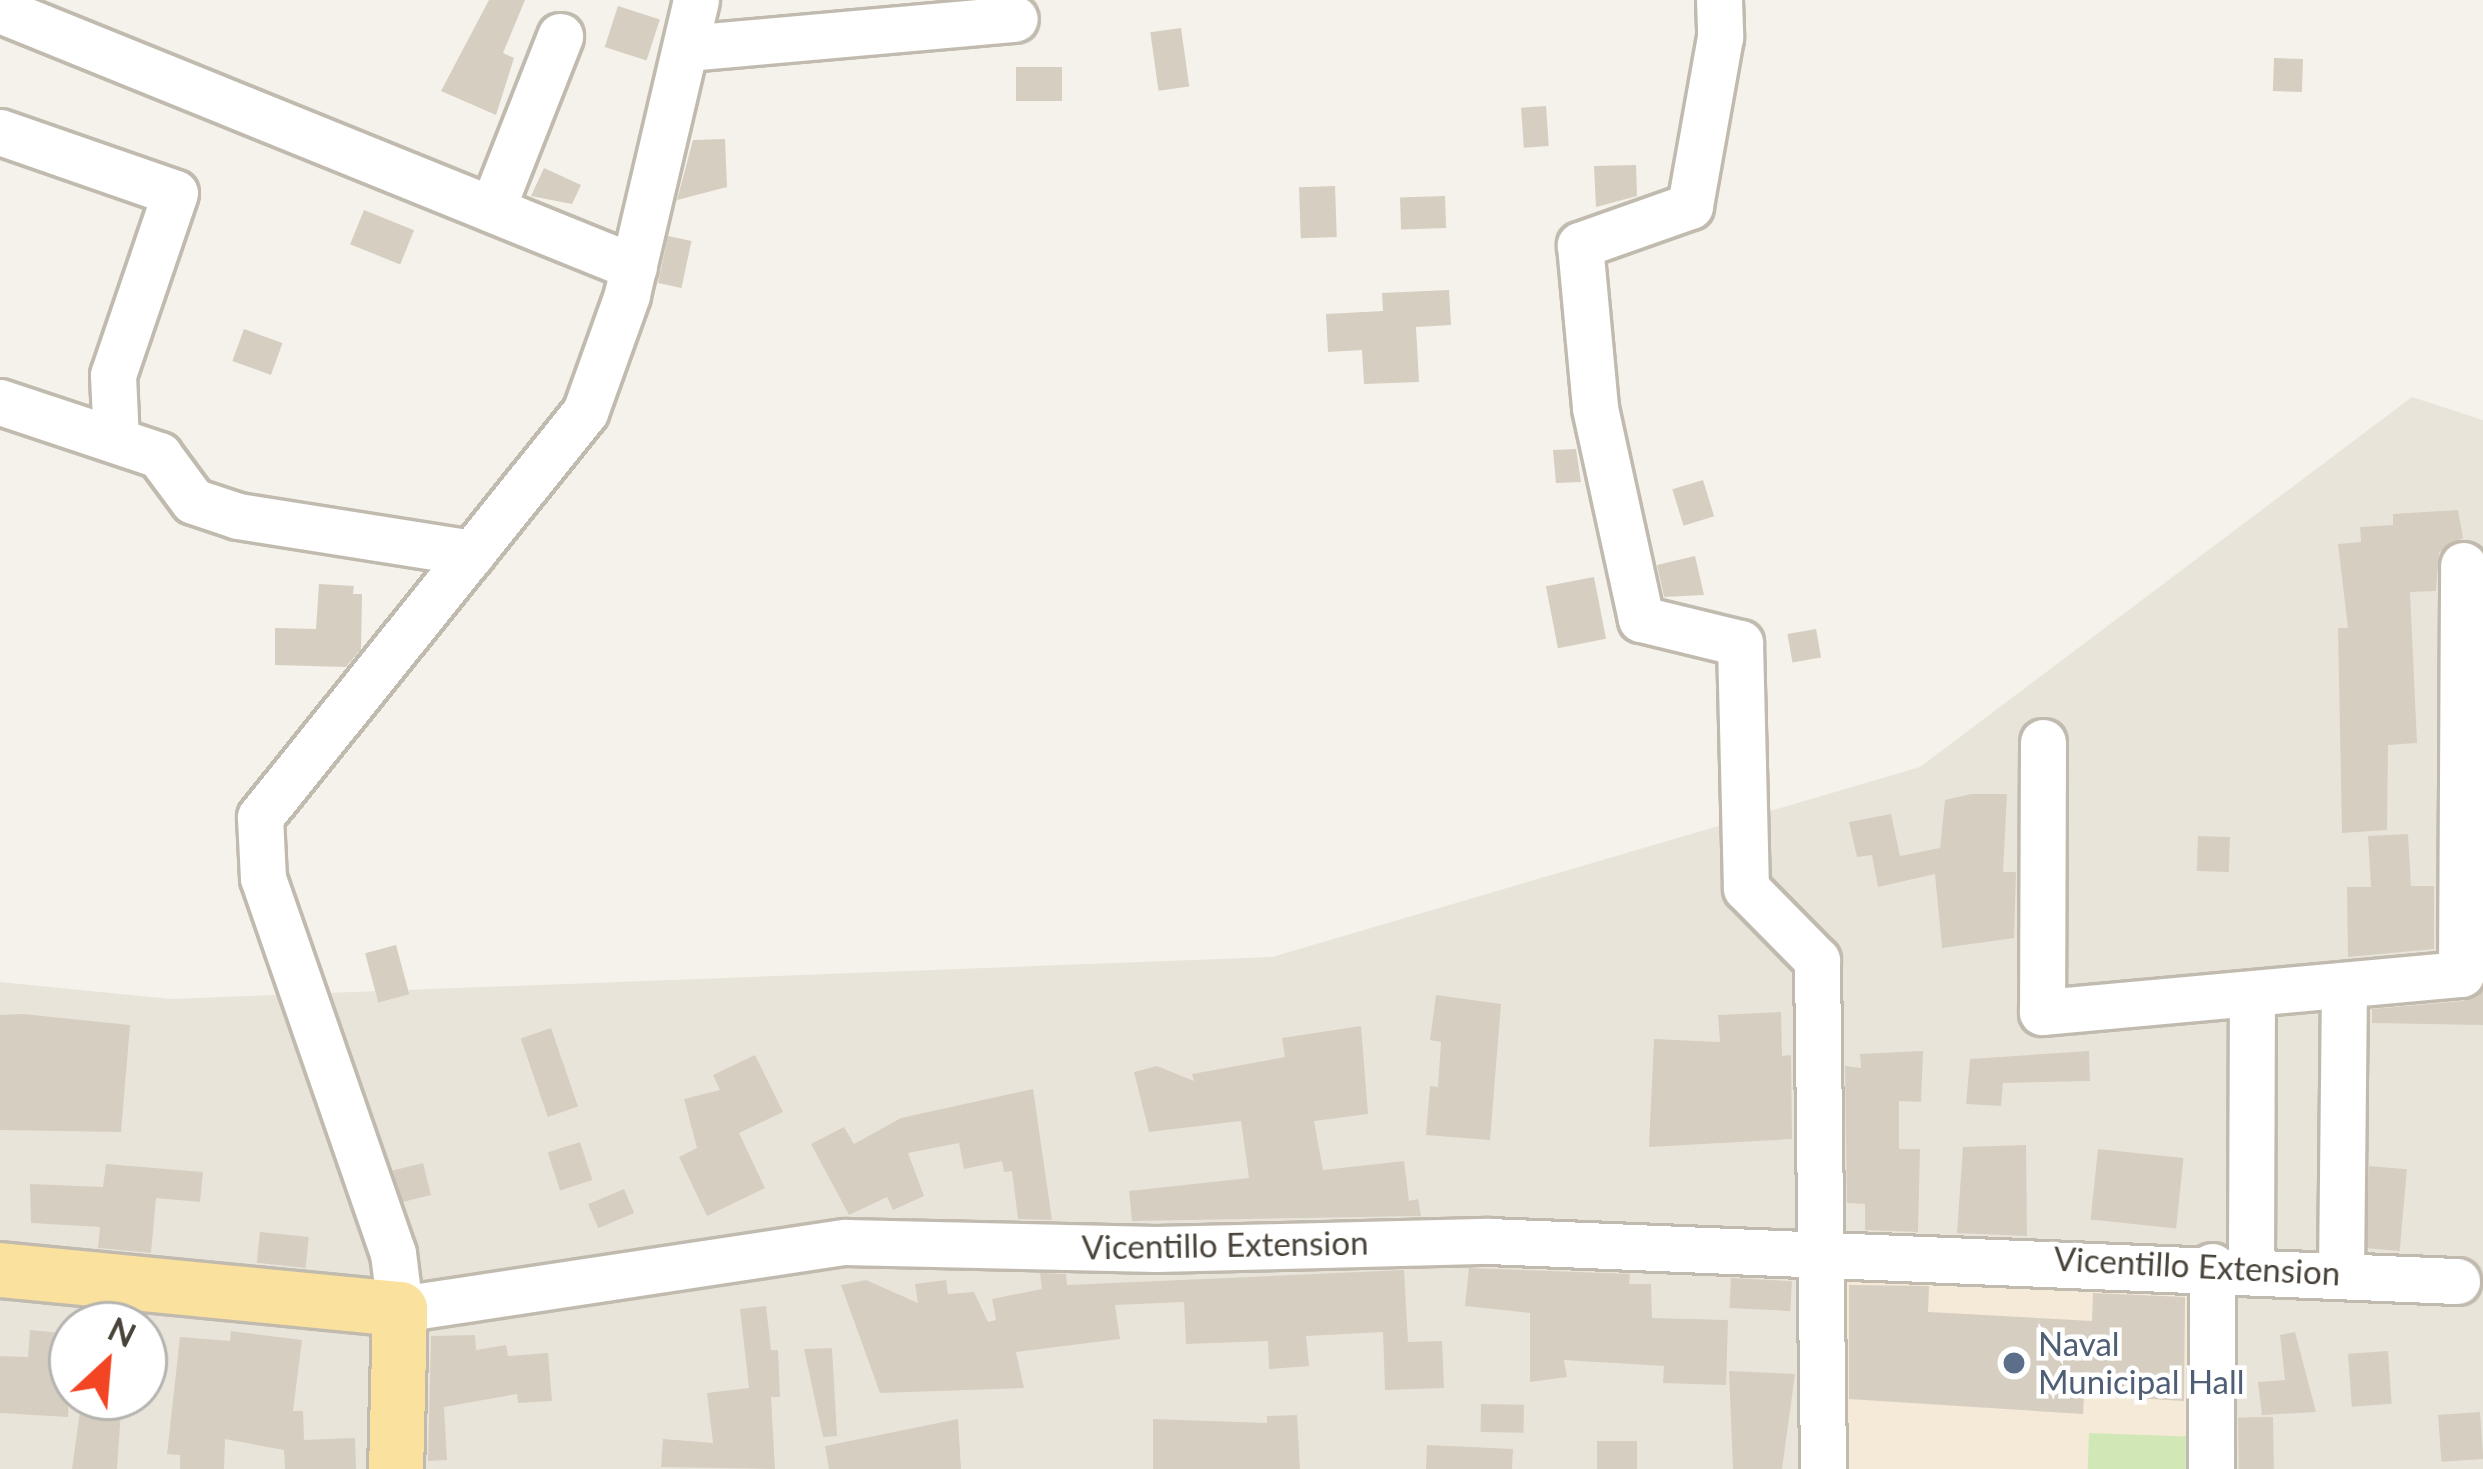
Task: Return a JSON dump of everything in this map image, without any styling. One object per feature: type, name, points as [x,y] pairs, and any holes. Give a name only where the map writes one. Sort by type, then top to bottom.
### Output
[{"type":"main road","name":"Vicentillo Extension","points":[[0,1270],[400,1309]]},
{"type":"main road","points":[[396,1469],[400,1309]]},
{"type":"street","points":[[400,1309],[393,1253],[263,878],[260,817],[585,412],[634,267],[696,0]]},
{"type":"street","points":[[1719,0],[1720,37],[1690,206],[1580,244],[1595,408],[1642,619],[1740,643],[1746,888],[1817,960],[1826,1250],[1823,1469]]},
{"type":"street","points":[[0,10],[634,267]]},
{"type":"street","points":[[686,48],[1015,19]]},
{"type":"street","points":[[492,209],[560,36]]},
{"type":"street","points":[[0,132],[175,193],[113,375],[116,440]]},
{"type":"street","points":[[0,402],[159,455],[193,501],[238,516],[472,553]]},
{"type":"street","points":[[2043,742],[2042,1012],[2344,990],[2461,974],[2471,616],[2463,565]]},
{"type":"street","points":[[2341,1273],[2344,990]]},
{"type":"street","points":[[2211,1469],[2252,996]]},
{"type":"street","name":"Vicentillo Extension","points":[[400,1309],[845,1242],[1156,1249],[1489,1241],[2232,1266],[2457,1281]]},
{"type":"shaded area","points":[[2412,397],[2483,420],[2483,1469],[0,1469],[0,982],[171,999],[1272,957],[1920,767]]},
{"type":"shaded area","points":[[1841,1273],[2194,1285],[2187,1469],[1834,1469]]},
{"type":"green space","points":[[2089,1433],[2193,1437],[2192,1469],[2088,1469]]},
{"type":"building","points":[[489,0],[525,0],[503,53],[514,58],[496,115],[441,91]]},
{"type":"building","points":[[618,6],[660,20],[647,60],[605,47]]},
{"type":"building","points":[[1181,28],[1189,86],[1159,91],[1150,32]]},
{"type":"building","points":[[2274,58],[2303,59],[2302,92],[2273,91]]},
{"type":"building","points":[[1016,67],[1062,67],[1062,101],[1016,101]]},
{"type":"building","points":[[1546,106],[1549,146],[1524,148],[1521,108]]},
{"type":"building","points":[[725,139],[727,187],[677,200],[693,140]]},
{"type":"building","points":[[1636,165],[1637,196],[1596,207],[1594,166]]},
{"type":"building","points":[[544,168],[581,185],[572,204],[531,196]]},
{"type":"building","points":[[1335,186],[1337,237],[1301,238],[1299,187]]},
{"type":"building","points":[[1445,196],[1446,228],[1401,230],[1400,198]]},
{"type":"building","points":[[364,210],[414,230],[400,265],[350,244]]},
{"type":"building","points":[[668,236],[691,241],[681,288],[658,283]]},
{"type":"building","points":[[1449,290],[1451,325],[1416,327],[1419,382],[1364,384],[1362,350],[1328,352],[1326,314],[1383,311],[1382,293]]},
{"type":"building","points":[[244,329],[283,343],[271,375],[232,361]]},
{"type":"building","points":[[1576,449],[1581,482],[1556,483],[1553,450]]},
{"type":"building","points":[[1703,480],[1714,516],[1684,526],[1672,489]]},
{"type":"building","points":[[2458,510],[2463,538],[2439,552],[2436,591],[2410,592],[2417,743],[2388,745],[2387,830],[2342,833],[2338,628],[2348,628],[2338,544],[2361,542],[2360,527],[2393,525],[2393,514]]},
{"type":"building","points":[[1695,556],[1704,595],[1664,597],[1657,565]]},
{"type":"building","points":[[1594,577],[1606,639],[1558,648],[1546,586]]},
{"type":"building","points":[[319,584],[354,586],[353,594],[362,594],[361,649],[346,667],[275,665],[275,628],[316,629]]},
{"type":"building","points":[[1816,629],[1821,658],[1792,663],[1787,634]]},
{"type":"building","points":[[2007,794],[2003,872],[2016,872],[2014,938],[1942,948],[1935,874],[1878,887],[1872,855],[1857,857],[1849,822],[1891,814],[1900,856],[1940,848],[1945,800]]},
{"type":"building","points":[[2408,834],[2411,886],[2434,886],[2434,949],[2348,957],[2347,887],[2371,887],[2368,836]]},
{"type":"building","points":[[2198,836],[2230,837],[2229,872],[2197,871]]},
{"type":"building","points":[[396,945],[409,994],[378,1003],[365,953]]},
{"type":"building","points":[[2483,989],[2483,1025],[2372,1023],[2372,1009],[2463,1001]]},
{"type":"building","points":[[1436,995],[1501,1004],[1490,1140],[1426,1135],[1430,1086],[1438,1087],[1441,1042],[1430,1040]]},
{"type":"building","points":[[1781,1012],[1782,1056],[1791,1055],[1792,1139],[1649,1147],[1654,1039],[1720,1042],[1718,1015]]},
{"type":"building","points":[[0,1015],[130,1025],[121,1132],[0,1130]]},
{"type":"building","points":[[1361,1026],[1368,1114],[1314,1121],[1323,1170],[1404,1161],[1409,1201],[1418,1199],[1421,1216],[1132,1221],[1129,1191],[1249,1178],[1241,1121],[1149,1132],[1134,1072],[1157,1066],[1194,1081],[1192,1074],[1285,1057],[1282,1038]]},
{"type":"building","points":[[551,1028],[578,1106],[548,1117],[521,1038]]},
{"type":"building","points":[[1923,1051],[1921,1102],[1899,1101],[1899,1149],[1920,1149],[1918,1232],[1865,1230],[1865,1204],[1847,1203],[1845,1066],[1861,1068],[1860,1054]]},
{"type":"building","points":[[2089,1051],[2090,1081],[2003,1083],[2001,1106],[1966,1104],[1970,1059]]},
{"type":"building","points":[[755,1055],[783,1112],[739,1133],[765,1188],[707,1216],[679,1157],[697,1148],[684,1099],[720,1090],[713,1075]]},
{"type":"building","points":[[1033,1089],[1052,1220],[1018,1219],[1012,1171],[1004,1172],[1002,1161],[964,1169],[959,1143],[908,1153],[924,1196],[893,1210],[887,1197],[849,1215],[811,1144],[844,1127],[854,1144],[901,1118]]},
{"type":"building","points":[[580,1142],[592,1180],[560,1191],[548,1153]]},
{"type":"building","points":[[2026,1145],[2027,1236],[1957,1233],[1963,1147]]},
{"type":"building","points":[[2098,1149],[2184,1158],[2176,1229],[2091,1220]]},
{"type":"building","points":[[423,1163],[431,1195],[401,1203],[393,1170]]},
{"type":"building","points":[[106,1164],[203,1172],[200,1202],[156,1198],[151,1253],[98,1248],[100,1227],[31,1223],[30,1184],[103,1187]]},
{"type":"building","points":[[2369,1166],[2407,1169],[2400,1251],[2362,1248]]},
{"type":"building","points":[[624,1189],[634,1213],[598,1228],[588,1204]]},
{"type":"building","points":[[260,1232],[309,1237],[305,1268],[257,1263]]},
{"type":"building","points":[[1469,1268],[1630,1274],[1629,1284],[1651,1284],[1652,1318],[1728,1320],[1726,1385],[1663,1383],[1664,1366],[1564,1360],[1567,1377],[1530,1382],[1530,1313],[1465,1306]]},
{"type":"building","points":[[1404,1270],[1408,1342],[1442,1341],[1444,1388],[1385,1390],[1383,1332],[1306,1336],[1309,1366],[1269,1369],[1268,1341],[1186,1344],[1184,1302],[1115,1305],[1120,1339],[1016,1352],[1024,1388],[880,1393],[841,1285],[866,1280],[918,1303],[915,1284],[946,1280],[948,1294],[974,1292],[988,1322],[996,1320],[992,1299],[1042,1289],[1040,1273],[1066,1274],[1067,1285]]},
{"type":"building","points":[[1731,1278],[1792,1281],[1790,1311],[1729,1308]]},
{"type":"building","points":[[1849,1285],[1929,1286],[1928,1312],[2092,1321],[2093,1293],[2185,1297],[2184,1401],[2084,1395],[2083,1414],[1849,1399]]},
{"type":"building","points":[[766,1306],[771,1350],[778,1350],[780,1397],[771,1397],[775,1469],[661,1467],[663,1439],[713,1443],[707,1393],[749,1388],[740,1309]]},
{"type":"building","points":[[30,1330],[48,1332],[48,1416],[0,1413],[0,1356],[28,1357]]},
{"type":"building","points":[[231,1331],[302,1340],[293,1411],[303,1411],[304,1440],[355,1438],[356,1469],[285,1469],[284,1450],[225,1439],[224,1469],[180,1469],[180,1455],[167,1454],[180,1337],[230,1341]]},
{"type":"building","points":[[2295,1332],[2316,1412],[2262,1415],[2258,1382],[2285,1380],[2280,1335]]},
{"type":"building","points":[[475,1335],[476,1350],[506,1345],[508,1356],[548,1353],[552,1401],[518,1403],[517,1394],[444,1407],[447,1460],[428,1461],[431,1336]]},
{"type":"building","points":[[832,1348],[837,1436],[823,1437],[804,1349]]},
{"type":"building","points":[[2388,1351],[2392,1404],[2352,1407],[2348,1354]]},
{"type":"building","points":[[1729,1371],[1795,1374],[1782,1469],[1733,1469]]},
{"type":"building","points":[[1481,1404],[1524,1405],[1524,1433],[1481,1432]]},
{"type":"building","points":[[2480,1412],[2483,1459],[2441,1462],[2438,1415]]},
{"type":"building","points":[[1297,1415],[1300,1469],[1153,1469],[1153,1419],[1267,1423],[1267,1416]]},
{"type":"building","points":[[2273,1417],[2274,1469],[2239,1469],[2238,1418]]},
{"type":"building","points":[[958,1419],[961,1469],[829,1469],[825,1446]]},
{"type":"building","points":[[79,1421],[120,1421],[117,1469],[72,1469]]},
{"type":"building","points":[[1597,1441],[1637,1441],[1637,1469],[1597,1469]]},
{"type":"building","points":[[1427,1445],[1513,1449],[1512,1469],[1426,1469]]},
{"type":"place","name":"Naval Municipal Hall","points":[[2014,1363]]}]
